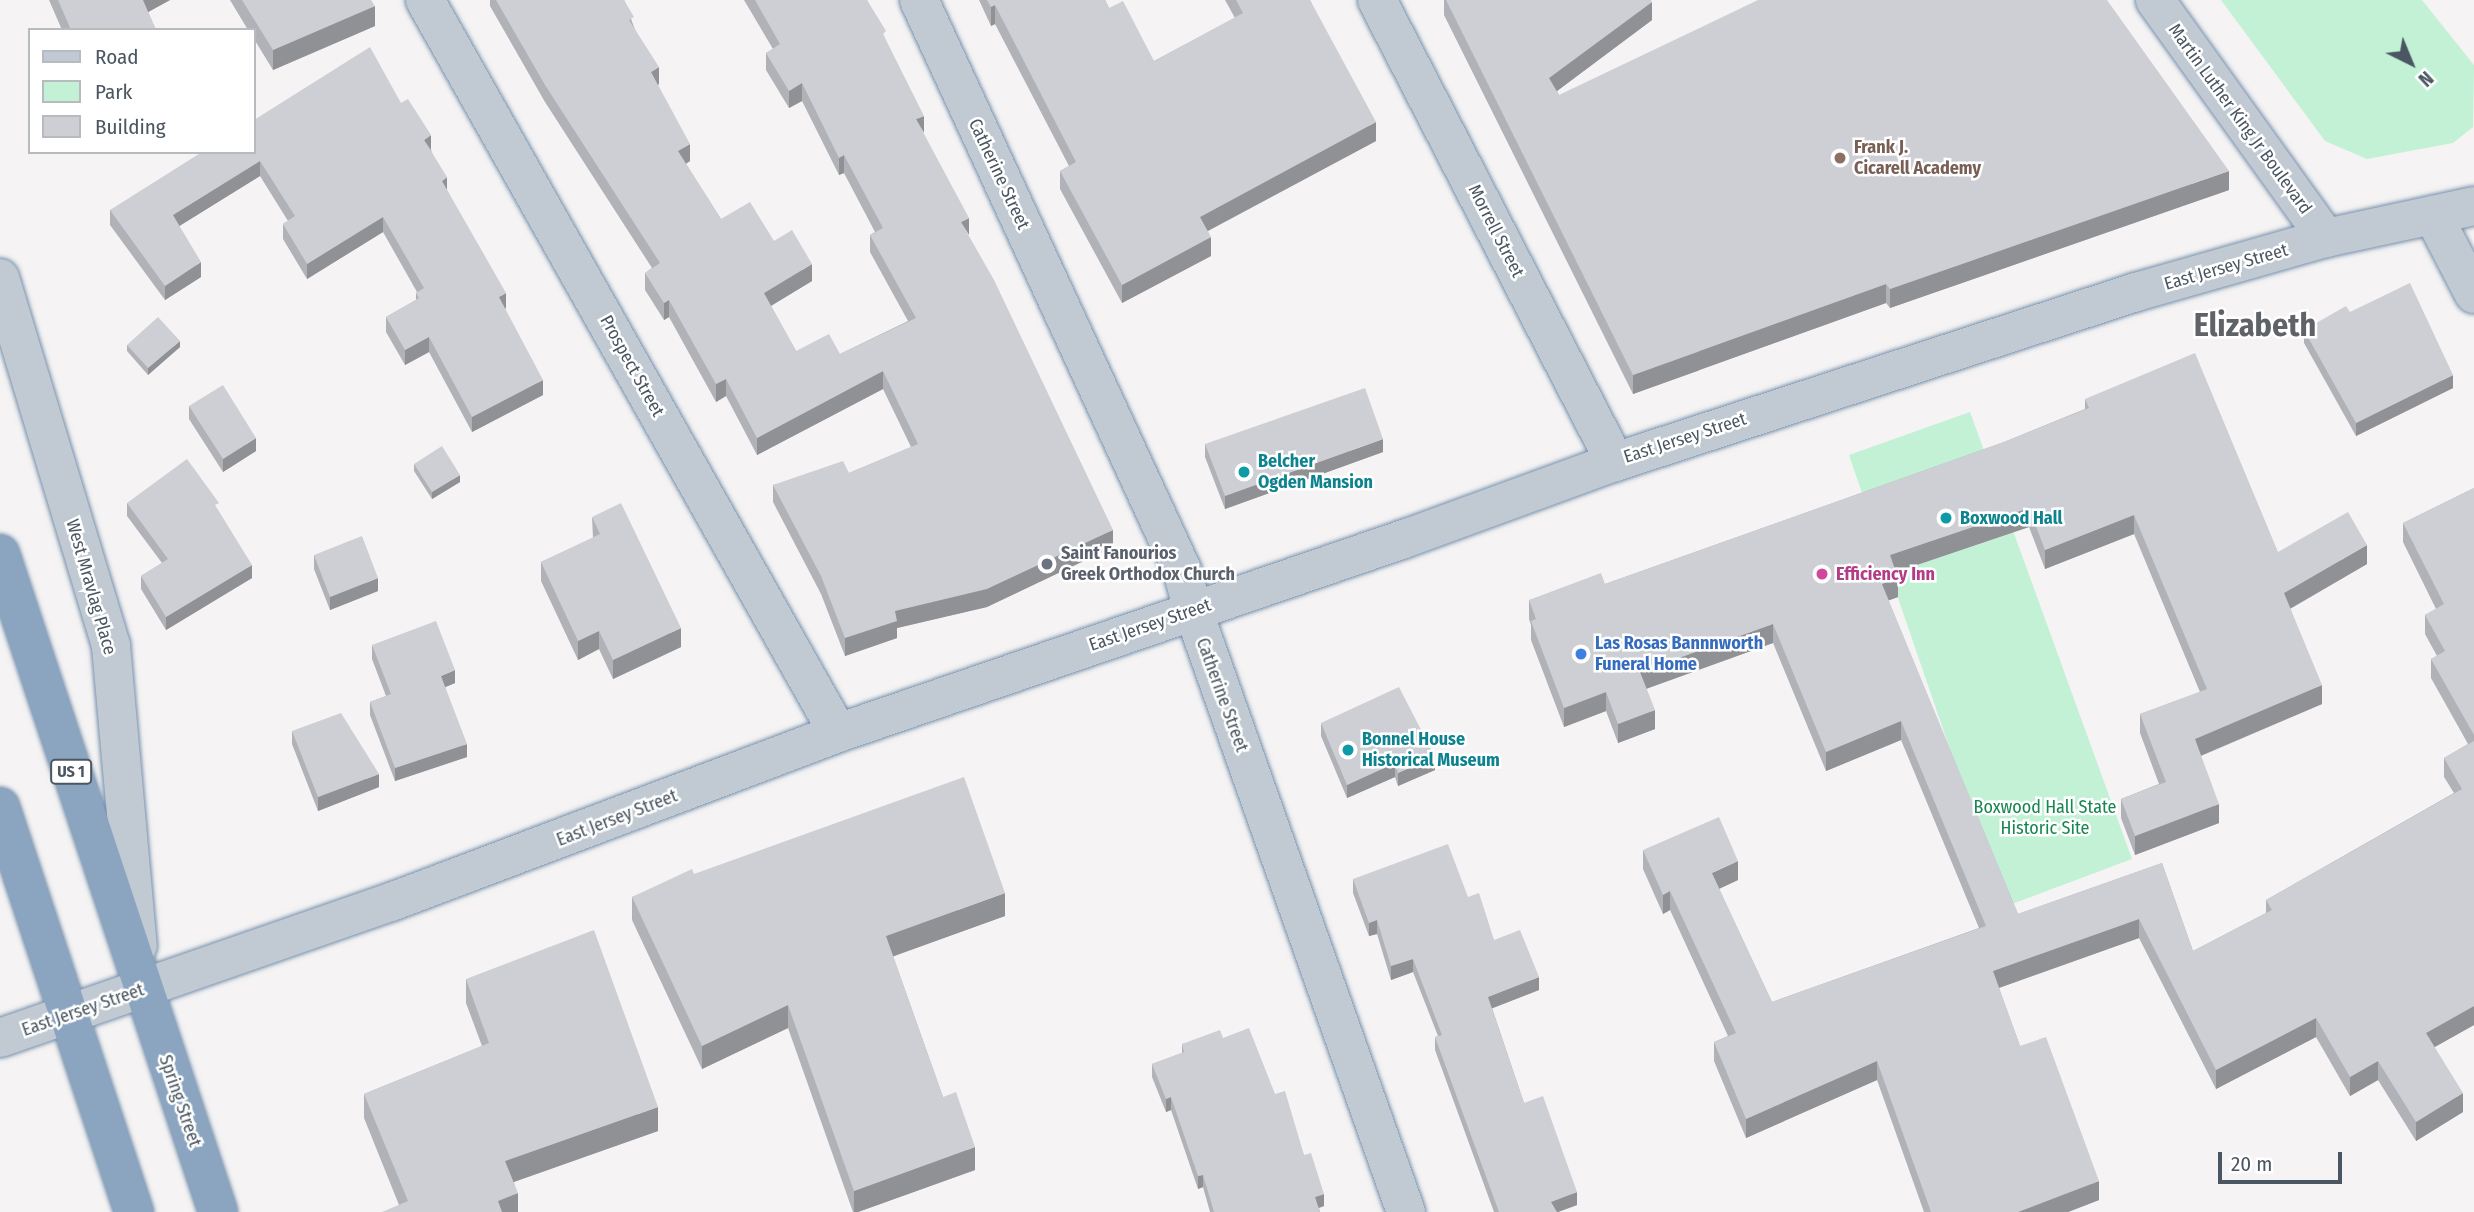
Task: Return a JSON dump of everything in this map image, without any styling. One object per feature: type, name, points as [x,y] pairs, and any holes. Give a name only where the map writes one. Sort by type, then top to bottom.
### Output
[{"type":"highway","name":"US 1","points":[[0,554],[142,990]]},
{"type":"highway","points":[[0,807],[134,1212]]},
{"type":"highway","name":"Spring Street","points":[[142,990],[218,1212]]},
{"type":"street","name":"Prospect Street","points":[[425,0],[838,733]]},
{"type":"street","name":"Catherine Street","points":[[919,0],[1182,570],[1192,610],[1406,1212]]},
{"type":"street","name":"Morrell Street","points":[[1377,0],[1615,462]]},
{"type":"street","name":"Martin Luther King Jr Boulevard","points":[[2155,0],[2326,238]]},
{"type":"street","name":"East Jersey Street","points":[[0,1038],[391,902],[838,733],[1615,462],[2111,300],[2326,238],[2474,206]]},
{"type":"street","points":[[2433,215],[2474,294]]},
{"type":"street","name":"West Mravlag Place","points":[[0,278],[111,646],[142,990]]},
{"type":"green space","points":[[2221,0],[2422,0],[2474,65],[2473,127],[2453,143],[2367,159],[2325,141]]},
{"type":"green space","name":"Boxwood Hall State Historic Site","points":[[1970,412],[2132,859],[2004,907],[1849,455]]},
{"type":"building","points":[[58,0],[143,0],[155,28],[70,28]]},
{"type":"building","points":[[242,0],[371,0],[375,6],[273,50]]},
{"type":"building","points":[[496,0],[624,0],[634,17],[629,20],[659,67],[651,72],[690,144],[678,151],[721,219],[750,202],[774,241],[792,230],[812,264],[764,293],[796,351],[829,334],[840,354],[916,318],[870,235],[883,228],[844,155],[839,158],[802,83],[789,91],[766,53],[780,44],[755,0],[867,0],[886,31],[883,34],[924,116],[916,119],[969,218],[961,222],[994,280],[1113,530],[987,589],[895,611],[897,621],[845,638],[821,576],[773,485],[843,461],[849,473],[918,444],[883,371],[757,438],[726,379],[716,384],[669,300],[664,303],[645,273],[660,263],[545,85]]},
{"type":"building","points":[[987,0],[1105,0],[1109,8],[1123,1],[1154,61],[1243,13],[1236,0],[1310,0],[1376,122],[1200,217],[1211,237],[1122,285],[1060,171],[1076,162],[995,5],[991,7]]},
{"type":"building","points":[[1446,0],[1651,0],[1652,2],[1549,78],[1559,95],[1758,0],[2107,0],[2229,171],[1890,289],[1886,284],[1633,375]]},
{"type":"building","points":[[370,47],[401,103],[408,99],[431,135],[424,140],[447,177],[442,181],[506,293],[499,297],[543,380],[472,417],[429,337],[405,350],[386,317],[419,298],[416,293],[424,288],[383,217],[307,264],[283,224],[295,216],[260,161],[173,215],[201,262],[165,286],[110,210],[199,154],[256,154],[256,119]]},
{"type":"building","points":[[2410,283],[2453,375],[2356,423],[2304,330],[2346,306],[2350,312]]},
{"type":"building","points":[[158,317],[180,341],[148,368],[127,345]]},
{"type":"building","points":[[2195,353],[2278,552],[2348,512],[2367,545],[2284,593],[2322,685],[2195,739],[2219,804],[2135,836],[2121,799],[2166,782],[2140,714],[2207,689],[2134,515],[2045,550],[2029,508],[1890,555],[1898,578],[1882,584],[2018,914],[2162,863],[2193,951],[2272,910],[2266,900],[2462,789],[2444,758],[2474,741],[2474,1006],[2426,1033],[2463,1093],[2416,1122],[2378,1061],[2350,1077],[2316,1018],[2216,1070],[2139,919],[1993,971],[2020,1046],[2046,1037],[2099,1181],[2018,1212],[1931,1212],[1877,1061],[1746,1119],[1714,1042],[1736,1033],[1670,891],[1663,895],[1643,850],[1719,817],[1738,861],[1712,873],[1772,1002],[1986,926],[1901,721],[1826,752],[1773,624],[1640,672],[1655,710],[1618,724],[1606,692],[1564,708],[1531,621],[1536,619],[1529,600],[1601,573],[1605,584],[2004,442],[2089,408],[2085,399]]},
{"type":"building","points":[[223,385],[256,438],[223,459],[189,406]]},
{"type":"building","points":[[1365,388],[1383,439],[1225,496],[1205,444]]},
{"type":"building","points":[[442,446],[460,475],[432,492],[414,464]]},
{"type":"building","points":[[187,459],[219,503],[215,505],[252,565],[166,617],[141,576],[168,559],[127,503]]},
{"type":"building","points":[[2474,488],[2474,735],[2431,659],[2445,651],[2425,615],[2444,604],[2403,523]]},
{"type":"building","points":[[621,503],[681,628],[613,660],[599,631],[578,641],[541,562],[600,534],[592,517]]},
{"type":"building","points":[[362,536],[378,578],[330,597],[314,555]]},
{"type":"building","points":[[436,621],[455,670],[441,676],[467,744],[395,768],[370,702],[391,694],[372,645]]},
{"type":"building","name":"Bonnel House Historical Museum","points":[[1399,687],[1435,757],[1398,773],[1395,763],[1347,785],[1321,723]]},
{"type":"building","points":[[341,713],[379,774],[318,797],[292,731]]},
{"type":"building","points":[[964,777],[1005,893],[886,936],[943,1097],[956,1092],[975,1147],[854,1191],[788,1005],[702,1046],[632,897],[692,869],[694,874]]},
{"type":"building","points":[[1448,844],[1468,897],[1479,893],[1494,940],[1520,930],[1539,977],[1488,997],[1524,1103],[1543,1096],[1577,1192],[1551,1202],[1557,1212],[1499,1212],[1435,1037],[1442,1035],[1413,959],[1391,966],[1377,920],[1369,923],[1353,879]]},
{"type":"building","points":[[594,930],[658,1107],[505,1161],[518,1193],[498,1201],[502,1212],[382,1212],[408,1201],[364,1094],[489,1043],[466,979]]},
{"type":"building","points":[[1249,1028],[1275,1094],[1285,1091],[1304,1155],[1311,1153],[1324,1194],[1315,1197],[1320,1212],[1214,1212],[1203,1175],[1198,1176],[1171,1097],[1166,1099],[1152,1064],[1184,1052],[1182,1044],[1220,1030],[1223,1038]]},
{"type":"place","name":"Frank J. Cicarell Academy","points":[[1840,158]]},
{"type":"place","name":"Belcher Ogden Mansion","points":[[1244,472]]},
{"type":"place","name":"Boxwood Hall","points":[[1946,518]]},
{"type":"place","name":"Saint Fanourios Greek Orthodox Church","points":[[1047,564]]},
{"type":"place","name":"Efficiency Inn","points":[[1822,574]]},
{"type":"place","name":"Las Rosas Bannnworth Funeral Home","points":[[1581,654]]},
{"type":"place","name":"Bonnel House Historical Museum","points":[[1348,750]]},
{"type":"district","name":"Elizabeth","points":[[2255,325]]}]
